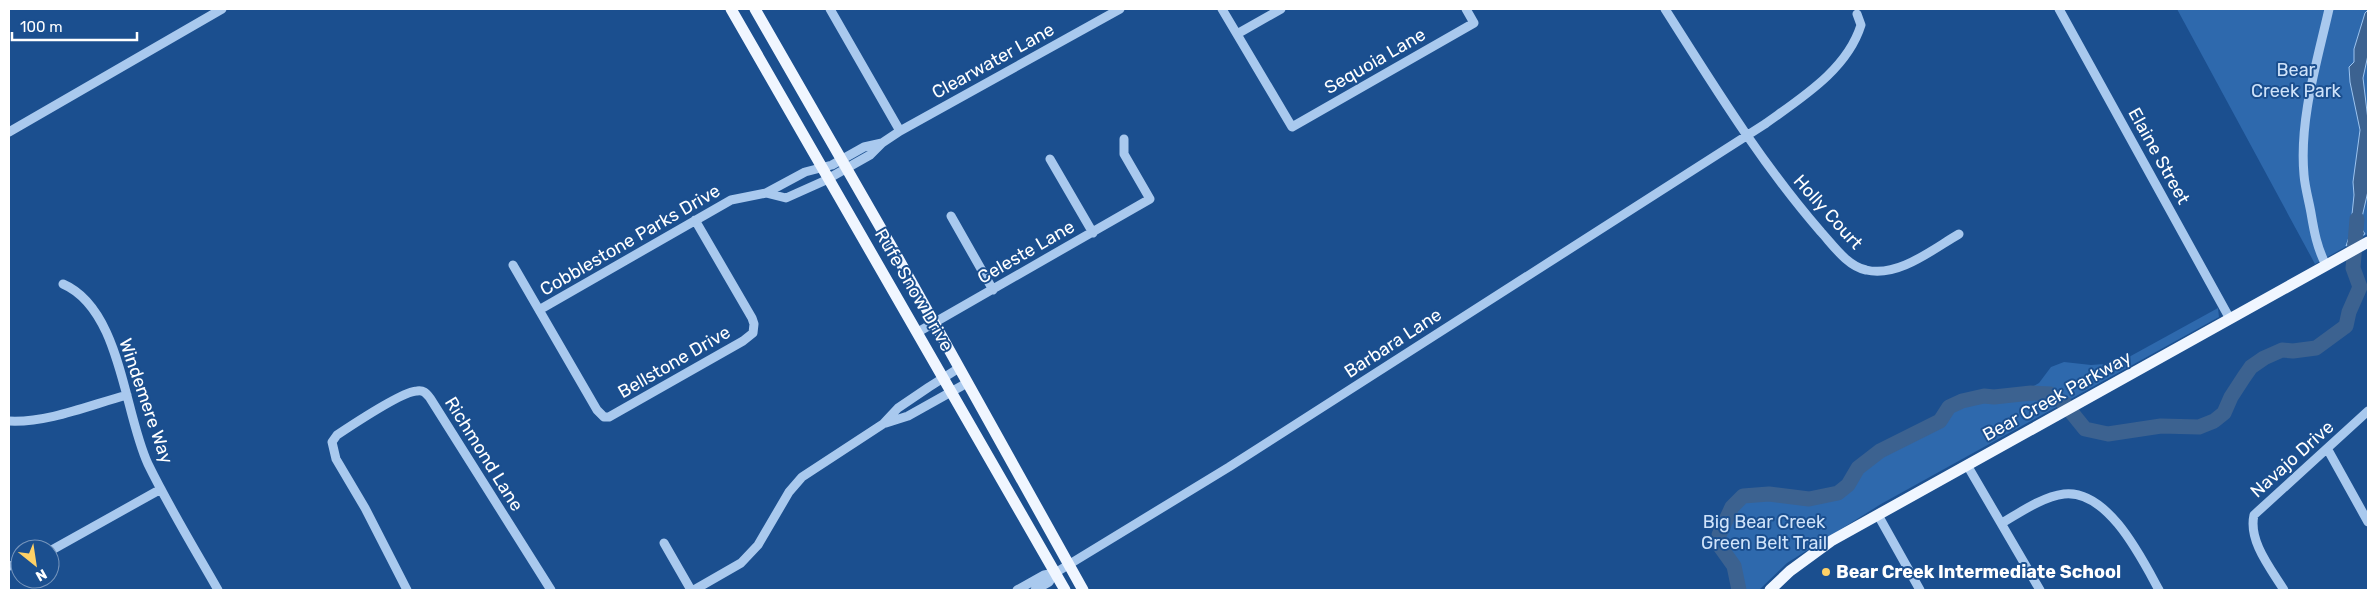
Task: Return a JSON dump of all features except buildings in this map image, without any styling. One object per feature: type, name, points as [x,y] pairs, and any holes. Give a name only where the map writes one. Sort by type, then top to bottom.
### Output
[{"type":"main road","name":"Rufe Snow Drive","points":[[731,9],[935,323],[1083,590]]},
{"type":"main road","name":"Rufe Snow Drive","points":[[755,9],[918,332],[1065,590]]},
{"type":"main road","name":"Bear Creek Parkway","points":[[1770,590],[1810,554],[2326,264],[2367,243]]},
{"type":"street","points":[[9,132],[222,9]]},
{"type":"street","points":[[830,9],[900,131]]},
{"type":"street","name":"Clearwater Lane","points":[[835,169],[870,155],[882,143],[900,131],[1120,9]]},
{"type":"street","points":[[1222,9],[1237,34],[1281,9]]},
{"type":"street","name":"Sequoia Lane","points":[[1237,34],[1292,127],[1474,23],[1466,9]]},
{"type":"street","name":"Holly Court","points":[[1665,9],[1746,136],[1795,203],[1840,253],[1855,266],[1874,271],[1891,269],[1908,263],[1959,234]]},
{"type":"street","name":"Elaine Street","points":[[2059,9],[2230,319]]},
{"type":"street","points":[[2326,264],[2319,252],[2304,176],[2304,158],[2312,88],[2329,9]]},
{"type":"street","name":"Barbara Lane","points":[[1017,590],[1044,575],[1055,573],[1069,565],[1359,385],[1746,136],[1809,92],[1842,59],[1862,25],[1857,14]]},
{"type":"street","name":"Celeste Lane","points":[[918,332],[1150,199],[1124,154],[1124,139]]},
{"type":"street","points":[[1050,159],[1093,233]]},
{"type":"street","name":"Cobblestone Parks Drive","points":[[539,310],[695,220],[739,197],[766,193],[805,172],[835,169]]},
{"type":"street","name":"Cobblestone Parks Drive","points":[[766,193],[786,198],[835,169]]},
{"type":"street","points":[[951,216],[993,290]]},
{"type":"street","name":"Bellstone Drive","points":[[539,310],[596,410],[604,417],[615,415],[744,341],[750,336],[754,328],[752,318],[695,220]]},
{"type":"street","points":[[513,265],[539,310]]},
{"type":"street","name":"Windemere Way","points":[[63,284],[84,296],[92,306],[116,355],[142,448],[161,489],[218,590]]},
{"type":"street","points":[[664,544],[692,590],[741,563],[758,545],[789,492],[802,478],[883,424],[898,408],[959,368]]},
{"type":"street","points":[[883,424],[908,416],[967,383]]},
{"type":"street","name":"Richmond Lane","points":[[407,590],[336,459],[332,442],[337,434],[384,406],[419,390],[426,392],[430,398],[551,590]]},
{"type":"street","points":[[9,421],[30,420],[54,415],[127,395]]},
{"type":"street","name":"Navajo Drive","points":[[2284,590],[2256,540],[2253,529],[2254,515],[2328,450],[2368,411]]},
{"type":"street","points":[[2328,450],[2368,522]]},
{"type":"street","points":[[1967,465],[2040,590]]},
{"type":"street","points":[[60,545],[161,489]]},
{"type":"street","points":[[2002,523],[2053,497],[2065,494],[2084,497],[2106,512],[2122,528],[2159,590]]},
{"type":"street","points":[[1878,515],[1920,590]]},
{"type":"street","name":"Barbara Lane","points":[[1036,590],[1049,582],[1055,573]]},
{"type":"green space","name":"Bear Creek Park","points":[[2177,9],[2368,9],[2368,234],[2315,264]]},
{"type":"green space","name":"Big Bear Creek Green Belt Trail","points":[[2218,308],[2219,317],[1881,504],[1787,563],[1759,590],[1739,590],[1734,566],[1719,545],[1719,535],[1732,507],[1743,496],[1769,494],[1809,499],[1838,493],[1848,485],[1858,468],[1880,451],[1940,420],[1949,407],[1973,398],[2021,393],[2039,383],[2051,367],[2064,362],[2091,365],[2118,363]]},
{"type":"shaded area","points":[[2368,10],[2368,55],[2363,78],[2368,120],[2368,191],[2360,226],[2365,234],[2346,246],[2350,234],[2354,195],[2353,182],[2360,130],[2350,82],[2349,67],[2354,62],[2354,49],[2365,13]]},
{"type":"waterway","points":[[1739,590],[1734,566],[1719,545],[1719,535],[1732,507],[1743,496],[1769,494],[1809,499],[1838,493],[1848,485],[1858,468],[1880,451],[1940,421],[1949,407],[1962,401],[1984,396],[1994,397],[2031,393],[2050,394],[2064,403],[2085,429],[2108,434],[2161,426],[2199,427],[2214,421],[2224,413],[2231,397],[2251,367],[2264,358],[2282,350],[2293,351],[2316,348],[2346,326],[2349,312],[2360,287],[2353,268],[2357,219]]},
{"type":"place","name":"Bear Creek Intermediate School","points":[[1826,572]]}]
